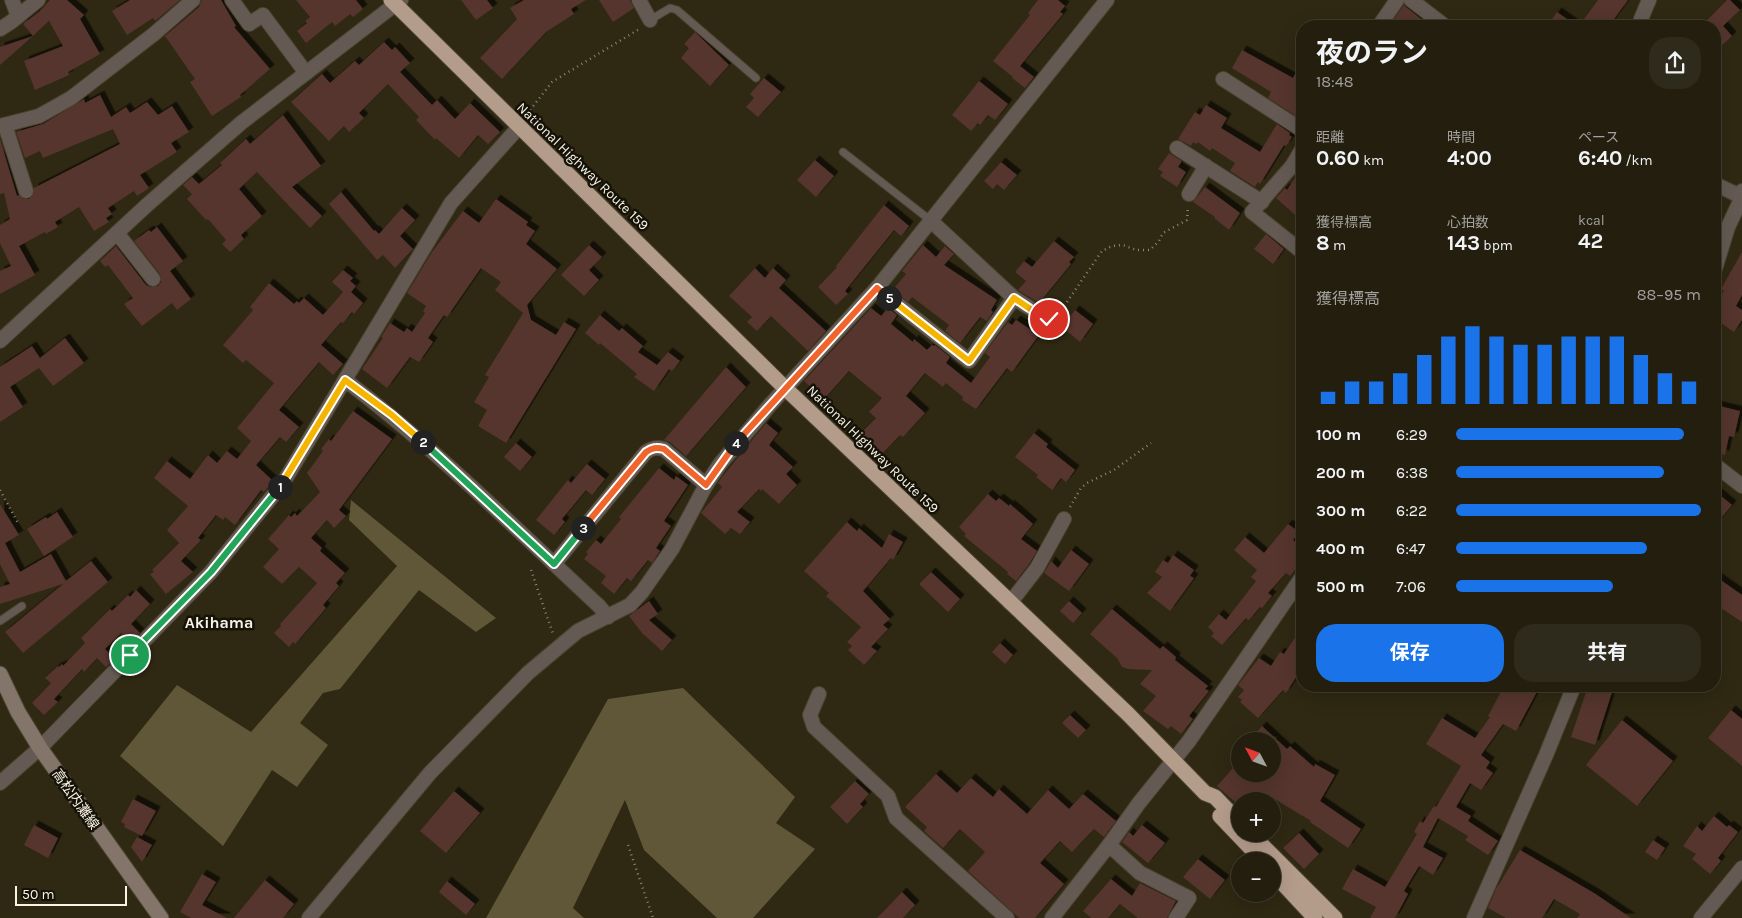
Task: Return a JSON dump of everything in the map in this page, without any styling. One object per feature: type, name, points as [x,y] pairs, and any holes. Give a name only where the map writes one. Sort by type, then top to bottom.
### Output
[{"type":"highway","name":"National Highway Route 159","points":[[396,1],[522,122],[785,388],[1128,714],[1205,793],[1215,798],[1231,814]]},
{"type":"highway","name":"National Highway Route 159","points":[[1205,793],[1208,804],[1253,852]]},
{"type":"highway","points":[[1259,842],[1335,918]]},
{"type":"highway","points":[[1281,882],[1315,918]]},
{"type":"main road","name":"高松内灘線","points":[[0,674],[18,712],[40,748],[161,918]]},
{"type":"street","points":[[12,0],[18,16]]},
{"type":"street","points":[[0,29],[38,0]]},
{"type":"street","points":[[26,191],[2,126],[39,116],[72,98],[154,34],[192,0]]},
{"type":"street","points":[[232,0],[249,24],[263,15],[306,73]]},
{"type":"street","points":[[639,0],[650,20]]},
{"type":"street","points":[[309,918],[430,773],[528,673],[578,631],[630,605],[653,578],[690,517],[706,485],[736,444],[877,288],[1107,0]]},
{"type":"street","points":[[1383,20],[1397,0]]},
{"type":"street","points":[[1411,0],[1438,20]]},
{"type":"street","points":[[1643,20],[1649,0]]},
{"type":"street","points":[[0,341],[116,233],[241,123],[396,1]]},
{"type":"street","points":[[1223,79],[1296,126]]},
{"type":"street","points":[[0,783],[40,748],[211,572],[242,535],[283,483],[451,204],[522,122]]},
{"type":"street","points":[[1177,148],[1262,202]]},
{"type":"street","points":[[1296,159],[1252,212],[1296,247]]},
{"type":"street","points":[[1189,194],[1206,166]]},
{"type":"street","points":[[1721,187],[1742,197]]},
{"type":"street","points":[[1721,250],[1742,197],[1742,191]]},
{"type":"street","points":[[930,220],[1014,298],[1044,318],[1054,318],[1058,314]]},
{"type":"street","points":[[116,233],[153,279]]},
{"type":"street","points":[[877,288],[969,361],[1014,298]]},
{"type":"street","points":[[345,380],[392,415],[436,454],[599,606],[608,617]]},
{"type":"street","points":[[554,564],[646,452],[651,449],[658,447],[664,449],[706,485]]},
{"type":"street","points":[[1721,470],[1742,486]]},
{"type":"street","points":[[1010,603],[1037,568],[1064,520]]},
{"type":"street","points":[[1052,918],[1139,803],[1195,734],[1296,586]]},
{"type":"street","points":[[1474,918],[1572,692]]},
{"type":"street","points":[[819,694],[810,714],[814,727],[888,796],[896,818],[1007,918]]},
{"type":"street","points":[[1109,845],[1140,873],[1189,898],[1176,918]]},
{"type":"street","points":[[1701,918],[1742,868]]},
{"type":"lane","points":[[650,20],[670,8],[677,10],[756,78]]},
{"type":"lane","points":[[843,152],[930,220]]},
{"type":"lane","points":[[0,621],[22,606]]},
{"type":"path","points":[[522,122],[552,82],[638,30],[650,20]]},
{"type":"path","points":[[1058,314],[1102,252],[1112,246],[1123,245],[1136,250],[1150,250],[1163,233],[1187,220],[1189,194]]},
{"type":"path","points":[[1064,520],[1081,488],[1087,483],[1114,470],[1150,443]]},
{"type":"path","points":[[0,490],[18,522]]},
{"type":"path","points":[[532,570],[558,647]]},
{"type":"path","points":[[628,845],[653,918]]},
{"type":"shaded area","points":[[351,500],[496,618],[476,632],[419,590],[340,689],[323,693],[300,723],[328,745],[297,787],[272,770],[223,846],[120,756],[177,685],[251,732],[397,566],[349,520]]},
{"type":"shaded area","points":[[683,688],[795,797],[776,823],[815,849],[753,918],[717,918],[644,850],[625,800],[573,908],[584,918],[486,918],[608,699]]},
{"type":"building","points":[[50,0],[67,0],[84,15],[80,19],[100,54],[68,72],[69,75],[35,90],[24,61],[63,46],[49,21],[33,36],[23,24],[40,11]]},
{"type":"building","points":[[130,0],[180,0],[155,21],[153,18],[127,35],[112,11]]},
{"type":"building","points":[[202,0],[221,0],[236,26],[234,27],[270,69],[240,95],[241,97],[212,116],[190,82],[195,79],[165,36],[199,7]]},
{"type":"building","points":[[296,0],[356,0],[363,9],[353,17],[350,14],[335,26],[332,22],[306,43],[297,31],[307,23],[305,21],[310,17]]},
{"type":"building","points":[[461,0],[487,0],[493,8],[476,20]]},
{"type":"building","points":[[524,0],[586,0],[571,9],[574,14],[546,32],[502,79],[480,58],[517,19],[510,8]]},
{"type":"building","points":[[599,0],[630,0],[634,8],[613,22]]},
{"type":"building","points":[[1038,0],[1058,0],[1065,6],[1060,12],[1063,14],[1020,66],[1034,77],[1025,88],[993,61],[1030,15],[1028,13]]},
{"type":"building","points":[[1598,0],[1628,0],[1613,20],[1583,20]]},
{"type":"building","points":[[1727,0],[1730,0],[1740,10],[1723,26],[1732,36],[1721,46],[1721,20],[1707,20]]},
{"type":"building","points":[[1404,5],[1422,20],[1393,20]]},
{"type":"building","points":[[1557,12],[1568,20],[1551,20]]},
{"type":"building","points":[[695,32],[729,65],[710,86],[681,58],[689,48],[684,44]]},
{"type":"building","points":[[33,36],[0,65],[0,47]]},
{"type":"building","points":[[384,42],[392,50],[395,47],[410,63],[400,72],[432,105],[437,100],[455,119],[470,103],[500,132],[488,144],[478,135],[459,158],[436,138],[435,140],[416,120],[419,117],[388,84],[359,113],[364,118],[349,132],[344,126],[329,141],[291,102],[322,74],[330,83],[355,61],[359,65]]},
{"type":"building","points":[[1242,50],[1293,78],[1296,72],[1296,116],[1268,98],[1271,92],[1232,68]]},
{"type":"building","points":[[764,78],[781,92],[758,117],[746,107],[754,98],[750,94]]},
{"type":"building","points":[[979,81],[1008,104],[995,120],[988,115],[980,125],[978,123],[971,131],[952,115]]},
{"type":"building","points":[[100,95],[111,117],[126,107],[130,113],[147,102],[158,115],[172,106],[189,132],[171,143],[177,152],[140,175],[149,188],[137,196],[134,191],[108,208],[112,214],[106,218],[109,222],[94,231],[79,207],[55,222],[58,227],[19,246],[35,275],[0,294],[0,271],[11,266],[0,243],[0,225],[10,219],[4,193],[0,194],[0,139],[17,196],[29,199],[34,193],[34,188],[120,144],[113,129],[43,158],[40,151],[25,158],[16,132],[43,124],[84,99],[85,103]]},
{"type":"building","points":[[1206,105],[1227,118],[1221,128],[1260,152],[1277,124],[1290,133],[1289,135],[1292,137],[1286,146],[1284,145],[1260,184],[1258,182],[1255,187],[1230,171],[1235,163],[1212,148],[1210,151],[1198,142],[1197,144],[1193,142],[1191,146],[1178,139],[1195,112],[1200,115]]},
{"type":"building","points":[[283,115],[321,166],[292,187],[322,216],[310,228],[257,172],[239,189],[262,216],[241,235],[244,239],[230,252],[222,244],[226,240],[187,199],[192,194],[183,185],[192,177],[199,184],[222,165],[220,163],[246,139],[250,144]]},
{"type":"building","points":[[1169,153],[1182,161],[1178,167],[1186,172],[1177,187],[1160,176],[1163,172],[1158,169]]},
{"type":"building","points":[[815,160],[834,176],[816,197],[797,180]]},
{"type":"building","points":[[1001,162],[1017,175],[1004,190],[997,184],[993,189],[984,181]]},
{"type":"building","points":[[1296,176],[1296,216],[1276,198],[1285,188],[1287,190]]},
{"type":"building","points":[[1205,187],[1240,213],[1229,230],[1215,217],[1193,202]]},
{"type":"building","points":[[341,192],[374,231],[379,234],[402,208],[415,220],[400,236],[413,249],[395,268],[383,255],[377,260],[329,204]]},
{"type":"building","points":[[496,199],[528,222],[526,225],[535,231],[526,244],[557,269],[527,305],[531,320],[556,335],[564,322],[576,329],[506,443],[478,426],[487,410],[474,402],[489,377],[485,375],[523,313],[495,290],[501,282],[481,268],[447,317],[444,315],[428,338],[433,342],[419,362],[410,357],[387,388],[362,369],[383,338],[381,337],[390,323],[404,332],[407,328],[412,332],[425,313],[423,311],[426,306],[407,293],[432,252],[463,211],[479,223]]},
{"type":"building","points":[[884,205],[909,226],[901,236],[894,230],[845,291],[848,294],[836,305],[818,287],[837,267]]},
{"type":"building","points":[[157,227],[183,261],[170,271],[191,299],[177,310],[172,303],[142,326],[124,304],[133,298],[108,265],[105,267],[100,261],[116,246],[146,285],[150,287],[158,286],[161,282],[160,274],[134,241],[149,230],[151,232]]},
{"type":"building","points":[[1266,234],[1284,249],[1273,264],[1254,249]]},
{"type":"building","points":[[1054,241],[1074,257],[1069,262],[1071,264],[1039,303],[1018,290],[1026,281],[1015,272],[1024,261],[1032,267]]},
{"type":"building","points":[[589,245],[602,257],[589,270],[599,280],[584,296],[561,275]]},
{"type":"building","points":[[923,245],[936,257],[945,246],[954,254],[944,265],[997,300],[991,310],[993,312],[987,321],[980,317],[960,343],[945,331],[949,325],[912,297],[908,302],[898,294],[900,292],[895,287],[906,274],[902,271]]},
{"type":"building","points":[[1742,252],[1742,295],[1736,306],[1742,310],[1742,320],[1734,332],[1721,323],[1721,295],[1724,291],[1721,289]]},
{"type":"building","points":[[755,268],[765,278],[773,268],[786,280],[779,288],[826,331],[808,351],[771,316],[757,331],[747,322],[752,317],[729,296]]},
{"type":"building","points":[[343,270],[353,278],[350,281],[356,286],[351,292],[363,303],[354,314],[352,312],[343,323],[341,322],[321,345],[343,364],[333,375],[319,362],[279,410],[299,427],[286,442],[280,437],[256,465],[273,481],[264,492],[261,490],[235,525],[225,517],[223,520],[216,515],[198,538],[201,540],[181,561],[193,572],[166,594],[150,574],[154,572],[152,570],[179,543],[167,530],[188,506],[154,478],[167,461],[190,479],[208,455],[217,463],[227,451],[237,459],[251,441],[237,428],[274,383],[246,360],[243,363],[223,345],[253,310],[250,307],[269,283],[294,304],[297,301],[299,303],[304,298],[323,315],[343,292],[332,282]]},
{"type":"building","points":[[871,308],[881,316],[888,308],[897,315],[891,324],[913,342],[914,339],[927,350],[932,345],[935,345],[950,357],[946,363],[971,383],[990,357],[985,353],[1008,322],[1012,325],[1016,320],[1039,335],[1012,372],[1007,368],[976,409],[962,400],[963,397],[946,383],[943,387],[925,373],[906,396],[925,413],[903,437],[900,435],[880,456],[858,436],[876,418],[869,412],[882,398],[849,371],[824,399],[804,381]]},
{"type":"building","points":[[1075,310],[1093,324],[1080,342],[1062,327]]},
{"type":"building","points":[[600,315],[619,331],[622,328],[643,346],[638,352],[657,365],[668,352],[680,361],[672,371],[669,369],[654,391],[634,377],[637,374],[585,333]]},
{"type":"building","points":[[65,338],[84,363],[53,386],[39,368],[10,387],[23,407],[0,422],[0,367],[32,346],[40,358]]},
{"type":"building","points":[[726,367],[746,387],[686,456],[670,442],[664,440]]},
{"type":"building","points":[[1721,406],[1740,411],[1734,437],[1729,436],[1725,455],[1721,454]]},
{"type":"building","points":[[353,411],[392,439],[339,510],[346,516],[334,528],[327,520],[311,538],[322,548],[320,551],[345,573],[336,583],[339,586],[323,605],[326,608],[295,644],[293,642],[289,647],[274,633],[317,583],[299,567],[282,584],[263,567],[279,549],[268,539],[289,515],[291,517],[295,513],[297,516],[320,492],[307,473],[323,451],[321,449],[329,439],[331,441]]},
{"type":"building","points":[[766,423],[778,433],[769,445],[793,467],[786,474],[797,485],[779,504],[762,489],[761,491],[759,489],[737,512],[750,522],[740,534],[731,528],[725,534],[701,513],[722,487],[718,483],[722,477]]},
{"type":"building","points":[[1034,433],[1048,444],[1046,447],[1075,470],[1066,482],[1061,478],[1052,490],[1036,477],[1038,475],[1015,457]]},
{"type":"building","points":[[516,443],[532,457],[520,471],[504,457]]},
{"type":"building","points":[[587,464],[605,479],[592,495],[586,490],[562,519],[565,522],[554,535],[536,520],[568,480],[571,483]]},
{"type":"building","points":[[659,468],[674,480],[676,476],[688,485],[664,521],[671,526],[656,548],[660,551],[652,563],[648,560],[631,581],[627,578],[614,594],[601,583],[606,576],[584,559],[588,554],[586,552],[596,540],[601,544],[621,519],[619,517]]},
{"type":"building","points":[[988,494],[996,501],[999,498],[1009,506],[1010,504],[1033,524],[1021,539],[1037,551],[1016,581],[1007,574],[1008,572],[964,536],[966,534],[959,527]]},
{"type":"building","points":[[1721,496],[1732,505],[1721,518]]},
{"type":"building","points":[[0,504],[19,535],[5,543],[20,572],[51,554],[66,581],[91,561],[108,582],[23,653],[5,632],[63,584],[0,604],[0,587],[10,584],[0,564]]},
{"type":"building","points":[[57,512],[73,537],[44,556],[27,529]]},
{"type":"building","points":[[847,522],[857,531],[859,528],[882,548],[889,534],[903,542],[893,560],[891,558],[863,591],[890,619],[883,625],[888,629],[871,647],[877,651],[864,665],[848,650],[852,646],[847,642],[861,627],[826,596],[829,593],[804,571]]},
{"type":"building","points":[[1288,524],[1296,530],[1296,536],[1293,540],[1296,543],[1296,568],[1290,576],[1286,573],[1268,593],[1272,596],[1262,608],[1260,607],[1249,620],[1246,618],[1222,645],[1211,636],[1214,633],[1208,627],[1219,614],[1226,620],[1256,581],[1251,577],[1257,570],[1234,550],[1245,537],[1264,553]]},
{"type":"building","points":[[1071,550],[1089,564],[1069,591],[1044,573],[1051,561],[1058,568]]},
{"type":"building","points":[[1173,555],[1194,570],[1190,576],[1194,578],[1170,611],[1147,593],[1162,577],[1155,572],[1163,560],[1168,563]]},
{"type":"building","points":[[931,572],[960,599],[948,612],[919,584]]},
{"type":"building","points":[[1721,580],[1742,595],[1742,622],[1721,608]]},
{"type":"building","points":[[136,590],[150,604],[131,624],[140,633],[131,642],[121,633],[105,649],[115,659],[106,667],[97,658],[84,672],[82,669],[54,699],[58,702],[44,715],[32,703],[51,683],[45,678],[58,666],[62,664],[63,666],[85,643],[81,638],[110,609],[112,611],[128,595],[130,597]]},
{"type":"building","points":[[649,601],[658,614],[649,620],[672,640],[662,651],[642,633],[629,616]]},
{"type":"building","points":[[1069,601],[1082,613],[1073,623],[1060,611]]},
{"type":"building","points":[[1112,609],[1160,649],[1163,646],[1176,657],[1175,660],[1208,686],[1205,689],[1209,691],[1189,716],[1193,719],[1181,734],[1171,726],[1168,729],[1143,711],[1156,696],[1140,684],[1152,670],[1122,667],[1117,658],[1090,634]]},
{"type":"building","points":[[1296,636],[1296,677],[1286,693],[1283,690],[1258,718],[1240,702],[1242,700],[1238,697],[1244,690],[1238,685],[1259,658],[1271,666],[1280,652],[1284,654]]},
{"type":"building","points":[[1000,643],[1013,655],[1005,664],[992,652]]},
{"type":"building","points":[[1501,692],[1537,692],[1516,731],[1503,724],[1481,755],[1490,762],[1486,768],[1493,773],[1481,790],[1470,783],[1456,807],[1471,816],[1468,821],[1498,841],[1488,855],[1465,840],[1468,836],[1438,818],[1423,847],[1443,858],[1433,875],[1419,866],[1404,891],[1408,894],[1395,918],[1370,918],[1376,907],[1342,889],[1353,869],[1385,887],[1417,834],[1414,832],[1420,821],[1423,823],[1434,806],[1436,807],[1461,766],[1426,744],[1442,718],[1475,738],[1490,717],[1488,716]]},
{"type":"building","points":[[1586,692],[1612,692],[1595,745],[1571,737]]},
{"type":"building","points":[[1731,710],[1742,719],[1742,766],[1708,738]]},
{"type":"building","points":[[1070,715],[1086,730],[1078,738],[1062,723]]},
{"type":"building","points":[[1622,720],[1673,761],[1637,806],[1586,765]]},
{"type":"building","points":[[1262,726],[1269,732],[1257,732]]},
{"type":"building","points":[[1281,743],[1287,749],[1290,746],[1314,767],[1315,764],[1335,775],[1320,801],[1361,829],[1348,848],[1311,821],[1281,803],[1281,792],[1231,792],[1231,798],[1217,786],[1231,770],[1231,782],[1281,782]]},
{"type":"building","points":[[936,774],[957,793],[971,778],[993,797],[999,789],[1027,814],[1048,790],[1069,809],[1083,794],[1116,821],[1104,837],[1094,829],[1072,852],[1060,841],[1040,863],[1064,884],[1035,918],[1019,918],[968,871],[985,852],[960,829],[943,848],[924,831],[927,827],[905,807]]},
{"type":"building","points":[[855,781],[869,794],[860,804],[863,807],[847,824],[830,807]]},
{"type":"building","points":[[454,791],[480,813],[446,853],[420,831]]},
{"type":"building","points":[[133,799],[156,811],[142,836],[124,827],[125,824],[121,822]]},
{"type":"building","points":[[1714,816],[1727,827],[1729,825],[1738,832],[1718,858],[1721,861],[1710,874],[1692,859],[1696,854],[1683,846],[1697,826],[1702,831]]},
{"type":"building","points":[[34,825],[58,838],[48,858],[24,845]]},
{"type":"building","points":[[1142,825],[1165,843],[1148,863],[1122,842],[1129,832],[1133,836]]},
{"type":"building","points":[[1299,833],[1319,854],[1304,869],[1283,848]]},
{"type":"building","points":[[137,837],[152,845],[142,862],[131,847]]},
{"type":"building","points":[[1653,840],[1665,848],[1657,860],[1645,852]]},
{"type":"building","points":[[1520,850],[1594,893],[1631,918],[1577,918],[1580,914],[1554,899],[1542,918],[1506,918],[1488,908],[1496,889]]},
{"type":"building","points":[[1198,859],[1225,880],[1210,899],[1183,877]]},
{"type":"building","points":[[202,874],[216,882],[202,905],[227,918],[191,918],[180,912]]},
{"type":"building","points":[[1111,879],[1132,896],[1140,883],[1176,901],[1167,918],[1138,918],[1120,904],[1108,918],[1091,918],[1083,911]]},
{"type":"building","points":[[265,880],[294,904],[283,918],[234,918]]},
{"type":"building","points":[[447,881],[475,904],[466,915],[439,892]]},
{"type":"building","points":[[902,892],[915,905],[903,918],[877,918]]},
{"type":"district","name":"Akihama","points":[[219,622]]},
{"type":"route","points":[[130,655],[211,572],[248,528],[283,483],[345,380],[392,415],[554,564],[646,452],[651,449],[658,447],[664,449],[706,485],[736,444],[877,288],[969,361],[1014,298],[1044,318],[1049,319]]}]
